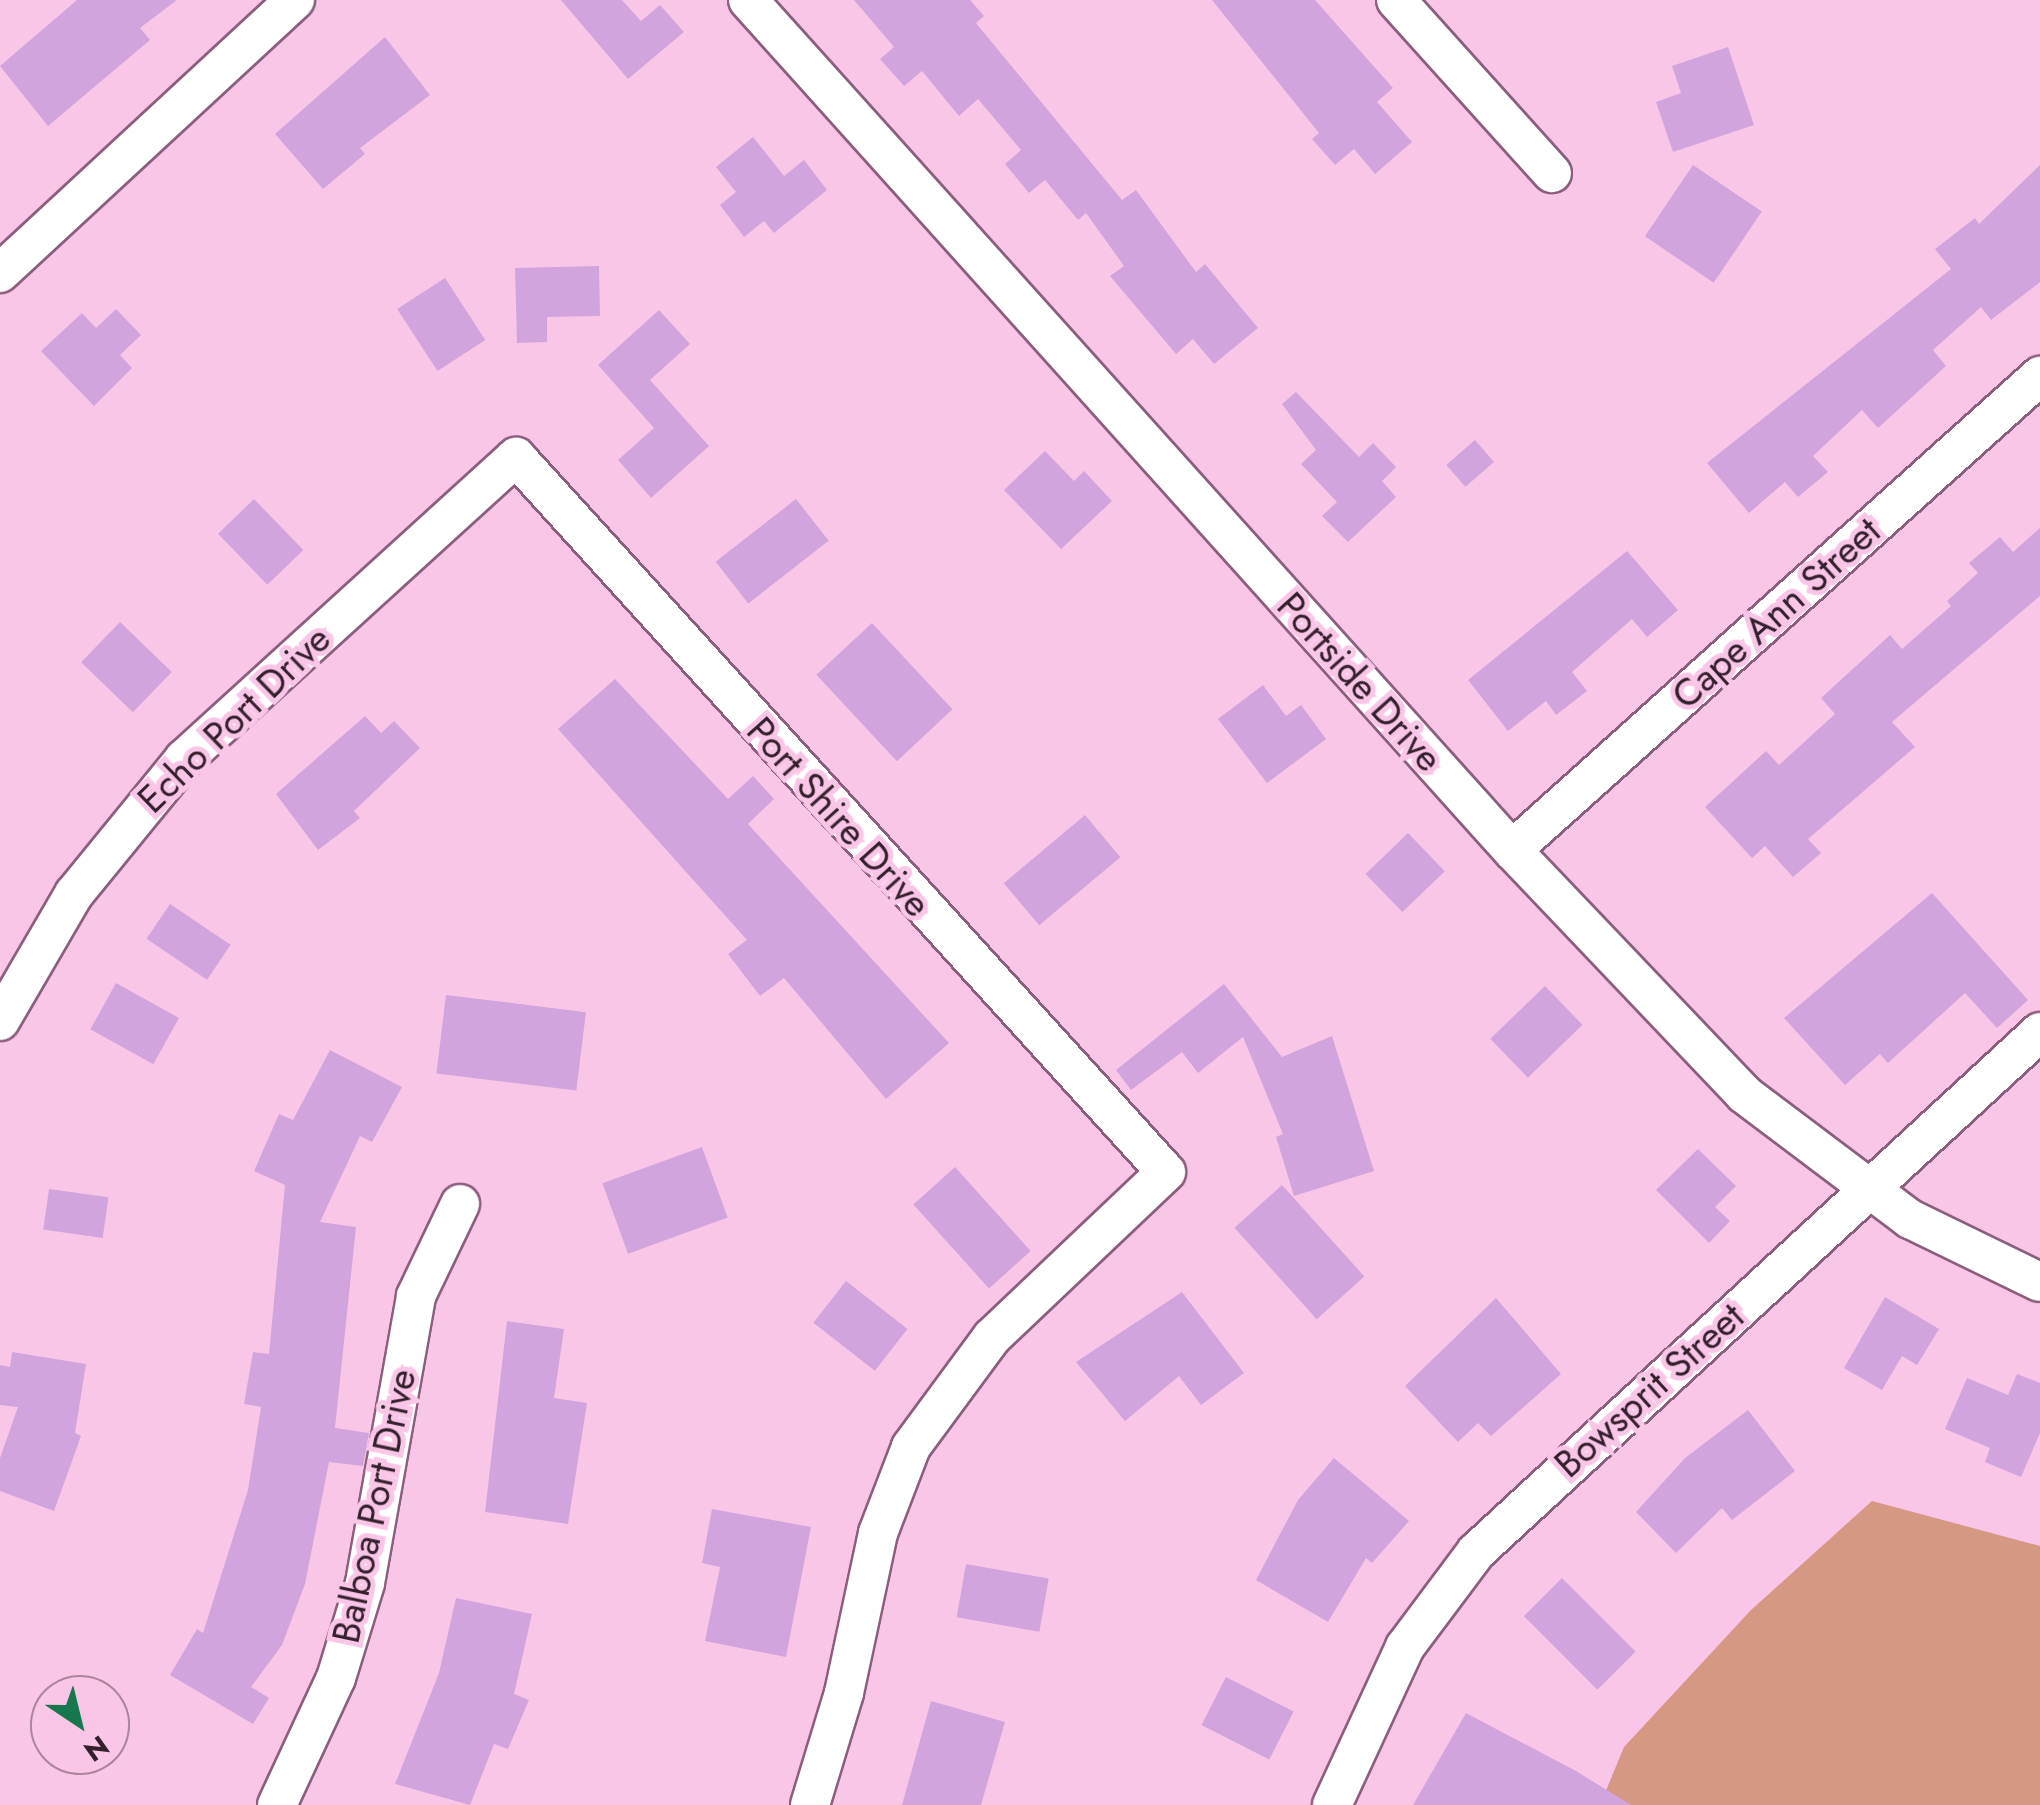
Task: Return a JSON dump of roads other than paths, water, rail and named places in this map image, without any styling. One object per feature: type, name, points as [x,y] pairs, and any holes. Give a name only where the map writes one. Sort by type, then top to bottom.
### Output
[{"type":"street","points":[[0,272],[295,0]]},
{"type":"street","name":"Portside Drive","points":[[748,0],[1512,850],[1744,1094],[1868,1190],[2040,1282]]},
{"type":"street","points":[[1396,0],[1552,173]]},
{"type":"street","name":"Cape Ann Street","points":[[1512,850],[2040,376]]},
{"type":"street","name":"Echo Port Drive","points":[[0,1021],[74,894],[184,759],[516,458]]},
{"type":"street","name":"Port Shire Drive","points":[[516,458],[1166,1172],[992,1337],[911,1447],[878,1532],[844,1693],[810,1805]]},
{"type":"street","name":"Bowsprit Street","points":[[1332,1805],[1405,1647],[1476,1552],[2040,1032]]},
{"type":"street","name":"Balboa Port Drive","points":[[277,1805],[336,1678],[365,1584],[416,1296],[460,1204]]}]
